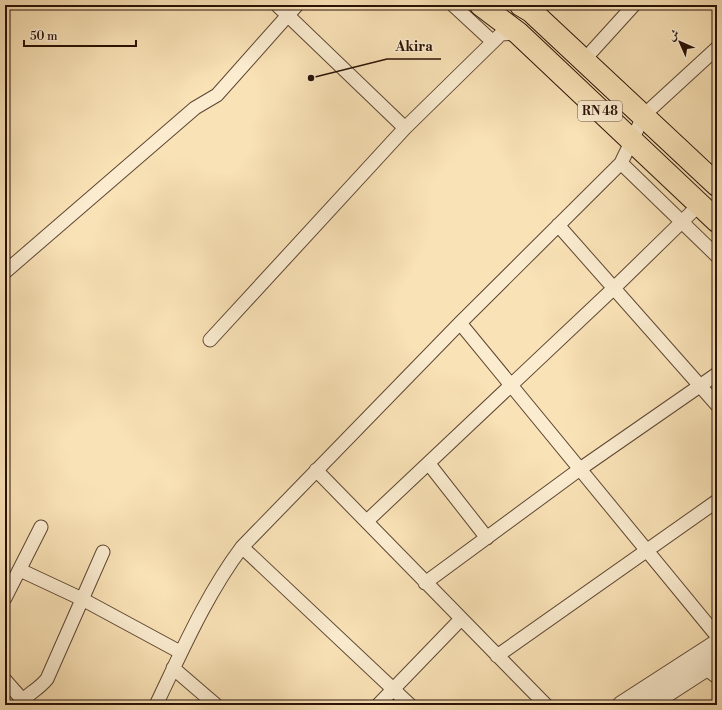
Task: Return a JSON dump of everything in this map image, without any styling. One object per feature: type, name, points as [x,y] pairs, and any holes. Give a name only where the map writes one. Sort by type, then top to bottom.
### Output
[{"type":"highway","name":"RN 48","points":[[521,5],[531,11],[717,184]]},
{"type":"highway","name":"RN 48","points":[[487,10],[504,36],[632,141],[717,221]]},
{"type":"street","points":[[277,5],[405,128]]},
{"type":"street","points":[[5,272],[195,108],[217,95],[297,5]]},
{"type":"street","points":[[210,340],[405,128],[504,36],[453,5]]},
{"type":"street","points":[[584,60],[634,5]]},
{"type":"street","points":[[156,705],[180,652],[217,582],[242,547],[460,323],[621,163],[644,115],[717,48]]},
{"type":"street","points":[[621,163],[717,256]]},
{"type":"street","points":[[367,521],[614,288],[699,204]]},
{"type":"street","points":[[558,225],[717,405]]},
{"type":"street","points":[[460,323],[717,636]]},
{"type":"street","points":[[426,583],[580,469],[717,374]]},
{"type":"street","points":[[428,464],[487,538]]},
{"type":"street","points":[[316,470],[546,705]]},
{"type":"street","points":[[498,656],[717,501]]},
{"type":"street","points":[[5,598],[40,527]]},
{"type":"street","points":[[242,547],[410,705]]},
{"type":"street","points":[[5,680],[22,703],[40,688],[47,679],[103,552]]},
{"type":"street","points":[[20,570],[82,599],[180,652]]},
{"type":"street","points":[[378,705],[461,619]]},
{"type":"street","points":[[621,705],[717,643]]},
{"type":"street","points":[[173,668],[216,705]]},
{"type":"street","points":[[649,705],[713,669]]},
{"type":"place","name":"Akira","points":[[311,78]]}]
